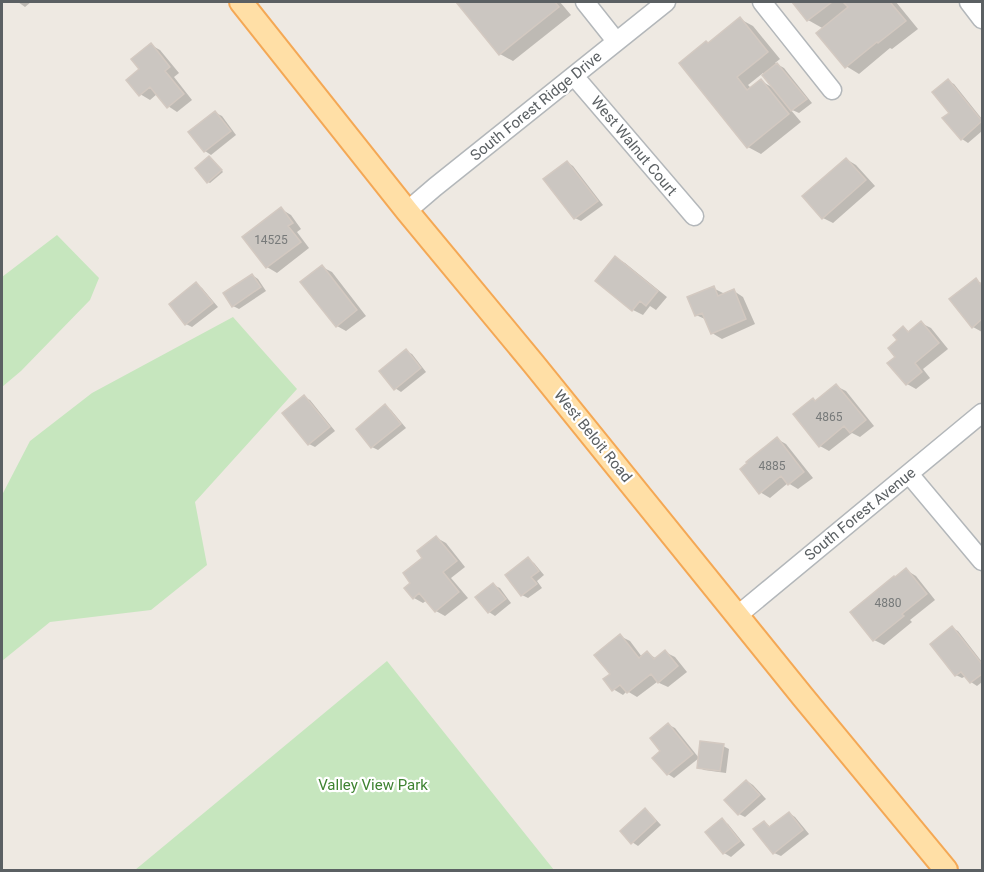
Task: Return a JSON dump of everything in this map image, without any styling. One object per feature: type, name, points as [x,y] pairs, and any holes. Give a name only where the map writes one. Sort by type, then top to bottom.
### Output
[{"type":"main road","name":"West Beloit Road","points":[[241,2],[407,211],[946,870]]},
{"type":"street","points":[[585,2],[616,42]]},
{"type":"street","name":"South Forest Ridge Drive","points":[[407,211],[666,2]]},
{"type":"street","points":[[762,2],[832,90]]},
{"type":"street","points":[[969,2],[982,19]]},
{"type":"street","name":"West Walnut Court","points":[[574,76],[693,216]]},
{"type":"street","name":"South Forest Avenue","points":[[738,615],[982,413]]},
{"type":"street","points":[[909,474],[982,561]]},
{"type":"green space","points":[[57,235],[99,278],[90,300],[21,371],[2,387],[2,277]]},
{"type":"green space","points":[[233,317],[297,389],[195,502],[207,565],[151,610],[50,622],[2,661],[2,495],[30,441],[92,393]]},
{"type":"green space","name":"Valley View Park","points":[[387,661],[554,870],[135,870]]},
{"type":"building","points":[[456,2],[555,2],[559,7],[499,55]]},
{"type":"building","points":[[792,2],[832,2],[807,21]]},
{"type":"building","points":[[843,2],[890,2],[906,21],[845,68],[816,33],[848,7]]},
{"type":"building","points":[[740,17],[768,52],[737,77],[747,90],[761,79],[789,114],[747,148],[679,63]]},
{"type":"building","points":[[151,43],[170,67],[165,71],[184,94],[167,108],[150,87],[139,96],[126,80],[139,69],[131,59]]},
{"type":"building","points":[[777,63],[807,99],[791,111],[762,75]]},
{"type":"building","points":[[948,79],[982,121],[961,140],[942,118],[949,113],[932,92]]},
{"type":"building","points":[[215,111],[231,131],[204,152],[188,132]]},
{"type":"building","points":[[209,156],[222,170],[207,183],[195,168]]},
{"type":"building","points":[[846,158],[866,180],[822,219],[802,196]]},
{"type":"building","points":[[567,161],[598,201],[574,219],[543,179]]},
{"type":"building","points":[[281,207],[293,223],[288,226],[301,242],[266,268],[242,237]]},
{"type":"building","points":[[615,256],[658,291],[646,306],[640,301],[632,311],[595,281]]},
{"type":"building","points":[[322,265],[357,310],[336,327],[300,282]]},
{"type":"building","points":[[252,274],[261,287],[232,307],[223,293]]},
{"type":"building","points":[[976,278],[980,284],[982,282],[982,319],[972,328],[949,299]]},
{"type":"building","points":[[196,282],[213,303],[185,325],[169,304]]},
{"type":"building","points":[[714,286],[718,296],[734,289],[746,319],[711,334],[702,313],[695,316],[687,297]]},
{"type":"building","points":[[921,321],[939,343],[915,363],[922,372],[906,385],[887,363],[895,357],[888,348],[897,340],[893,335],[903,326],[908,332]]},
{"type":"building","points":[[406,349],[421,368],[394,390],[379,371]]},
{"type":"building","points":[[836,384],[866,420],[850,433],[844,426],[819,447],[793,414],[813,398],[815,401]]},
{"type":"building","points":[[304,395],[330,427],[308,445],[282,413]]},
{"type":"building","points":[[385,404],[401,424],[371,448],[356,429]]},
{"type":"building","points":[[777,437],[804,472],[788,485],[781,476],[759,494],[740,469]]},
{"type":"building","points":[[436,536],[457,561],[443,572],[459,592],[435,612],[419,593],[413,599],[404,588],[410,583],[403,573],[422,558],[417,551]]},
{"type":"building","points":[[528,557],[539,571],[531,577],[537,584],[521,596],[505,575]]},
{"type":"building","points":[[906,568],[927,594],[873,641],[850,612]]},
{"type":"building","points":[[493,583],[506,599],[488,613],[475,597]]},
{"type":"building","points":[[952,626],[982,664],[982,674],[970,683],[961,672],[955,676],[930,644]]},
{"type":"building","points":[[620,634],[639,658],[647,651],[654,659],[665,650],[678,666],[658,683],[651,674],[627,693],[620,685],[612,691],[603,679],[610,674],[594,655]]},
{"type":"building","points":[[668,723],[693,754],[667,775],[652,758],[660,751],[650,738]]},
{"type":"building","points":[[700,741],[724,744],[720,771],[697,768]]},
{"type":"building","points":[[746,780],[760,795],[738,815],[724,800]]},
{"type":"building","points":[[645,808],[656,821],[631,844],[620,831]]},
{"type":"building","points":[[789,812],[803,830],[773,854],[753,829],[764,821],[769,827]]},
{"type":"building","points":[[722,818],[740,841],[723,854],[705,832]]}]
